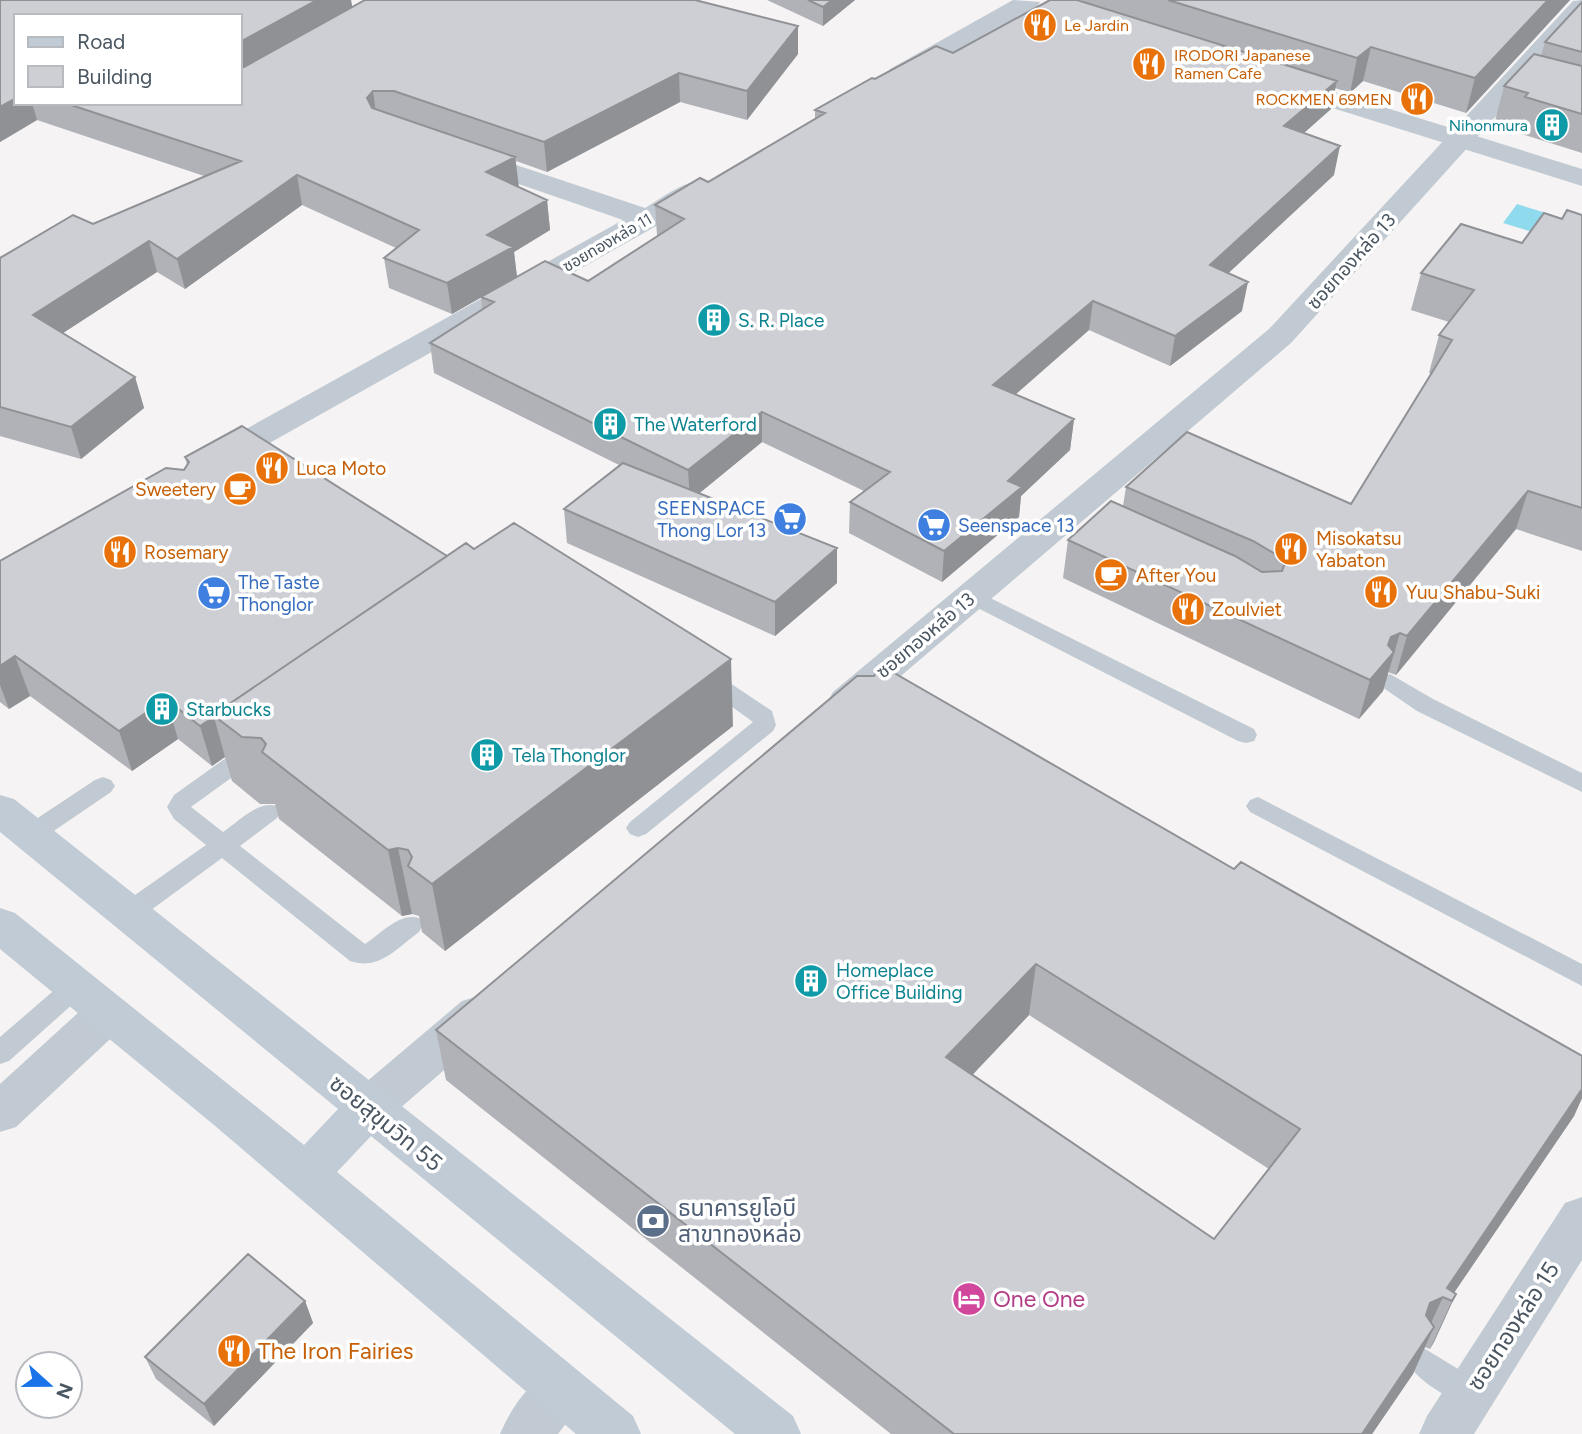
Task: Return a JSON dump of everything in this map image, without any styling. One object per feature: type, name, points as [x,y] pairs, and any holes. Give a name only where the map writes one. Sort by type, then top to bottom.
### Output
[{"type":"main road","name":"ซอยสุขุมวิท 55","points":[[15,823],[775,1434]]},
{"type":"main road","points":[[0,925],[305,1175],[613,1433]]},
{"type":"main road","points":[[305,1175],[368,1108]]},
{"type":"street","points":[[874,90],[1034,4]]},
{"type":"street","name":"ซอยทองหล่อ 13","points":[[841,717],[972,596],[1084,517],[1287,329],[1461,139],[1522,81],[1582,6]]},
{"type":"street","points":[[1255,75],[1582,177]]},
{"type":"street","points":[[440,147],[648,219]]},
{"type":"street","name":"ซอยทองหล่อ 11","points":[[189,474],[438,338],[731,171]]},
{"type":"street","points":[[368,1108],[504,992]]},
{"type":"street","points":[[0,1113],[91,1000]]},
{"type":"street","name":"ซอยทองหล่อ 15","points":[[1445,1434],[1582,1218]]},
{"type":"street","points":[[526,1434],[561,1389]]},
{"type":"lane","points":[[972,596],[1246,735]]},
{"type":"lane","points":[[638,828],[765,725],[765,716],[688,666]]},
{"type":"lane","points":[[1390,682],[1425,705],[1582,783]]},
{"type":"lane","points":[[268,740],[188,796],[180,804],[182,813],[359,954],[370,955],[410,925]]},
{"type":"lane","points":[[15,823],[103,786]]},
{"type":"lane","points":[[1258,806],[1582,976]]},
{"type":"lane","points":[[127,914],[269,812]]},
{"type":"lane","points":[[0,1054],[91,1000]]},
{"type":"lane","points":[[1422,1361],[1470,1393]]},
{"type":"water","points":[[1517,204],[1582,224],[1582,247],[1503,223]]},
{"type":"building","points":[[0,0],[317,0],[242,41],[242,14],[14,14],[14,99],[0,107]]},
{"type":"building","points":[[365,0],[695,0],[798,26],[747,91],[679,73],[544,142],[394,91],[373,91],[367,98],[372,108],[515,157],[486,172],[547,200],[487,235],[513,247],[447,283],[384,258],[419,230],[297,175],[177,259],[149,241],[33,315],[135,377],[71,427],[0,407],[0,258],[73,215],[93,224],[241,161],[71,105],[242,105],[244,67]]},
{"type":"building","points":[[808,0],[832,0],[823,7]]},
{"type":"building","points":[[1050,0],[1077,0],[1337,81],[1284,126],[1340,146],[1210,265],[1248,282],[1175,336],[1093,301],[993,385],[1074,419],[1008,481],[1022,487],[944,551],[850,502],[890,472],[762,412],[688,470],[430,343],[494,302],[481,297],[545,261],[588,281],[684,219],[655,205],[700,178],[708,182],[825,113],[815,110],[872,78],[875,79],[936,46],[953,53]]},
{"type":"building","points":[[1168,0],[1548,0],[1475,78],[1371,47],[1357,58]]},
{"type":"building","points":[[1582,2],[1582,52],[1545,42]]},
{"type":"building","points":[[1534,54],[1582,66],[1582,114],[1525,97],[1528,93],[1504,86]]},
{"type":"building","points":[[1567,210],[1582,215],[1582,508],[1528,491],[1407,636],[1400,633],[1391,637],[1388,645],[1394,652],[1370,680],[1068,540],[1111,501],[1235,556],[1262,572],[1282,571],[1285,563],[1282,558],[1253,541],[1126,487],[1187,432],[1351,504],[1452,340],[1439,335],[1474,290],[1421,273],[1461,224],[1522,243],[1544,213],[1562,219]]},
{"type":"building","name":"The Taste Thonglor","points":[[242,426],[447,556],[200,726],[166,699],[119,731],[15,656],[0,666],[0,561],[166,468],[184,470],[189,462],[185,457]]},
{"type":"building","points":[[623,463],[837,548],[775,602],[564,509]]},
{"type":"building","name":"Tela Thonglor","points":[[514,523],[731,659],[432,884],[408,866],[412,857],[408,850],[388,850],[262,752],[266,744],[261,738],[242,737],[213,715],[466,543],[474,549]]},
{"type":"building","points":[[879,666],[882,666],[1234,869],[1241,862],[1582,1056],[1582,1089],[1447,1288],[1456,1294],[1452,1301],[1443,1297],[1430,1303],[1426,1315],[1434,1327],[1362,1434],[954,1434],[436,1030],[857,676],[874,676]],"holes":[[[1036,964],[1300,1129],[1214,1239],[946,1057]]]},
{"type":"building","name":"The Iron Fairies","points":[[248,1254],[305,1301],[204,1404],[145,1357]]},
{"type":"place","name":"Le Jardin","points":[[1040,25]]},
{"type":"place","name":"IRODORI Japanese Ramen Cafe","points":[[1149,64]]},
{"type":"place","name":"ROCKMEN 69MEN","points":[[1417,99]]},
{"type":"place","name":"Nihonmura","points":[[1552,125]]},
{"type":"place","name":"S. R. Place","points":[[714,320]]},
{"type":"place","name":"The Waterford","points":[[610,424]]},
{"type":"place","name":"Luca Moto","points":[[272,468]]},
{"type":"place","name":"Sweetery","points":[[240,489]]},
{"type":"place","name":"SEENSPACE Thong Lor 13","points":[[790,519]]},
{"type":"place","name":"Seenspace 13","points":[[934,525]]},
{"type":"place","name":"Misokatsu Yabaton","points":[[1291,549]]},
{"type":"place","name":"Rosemary","points":[[120,552]]},
{"type":"place","name":"After You","points":[[1111,575]]},
{"type":"place","name":"Yuu Shabu-Suki","points":[[1381,592]]},
{"type":"place","name":"The Taste Thonglor","points":[[214,593]]},
{"type":"place","name":"Zoulviet","points":[[1188,609]]},
{"type":"place","name":"Starbucks","points":[[162,709]]},
{"type":"place","name":"Tela Thonglor","points":[[487,755]]},
{"type":"place","name":"Homeplace Office Building","points":[[811,981]]},
{"type":"place","name":"ธนาคารยูโอบี สาขาทองหล่อ","points":[[653,1221]]},
{"type":"place","name":"One One","points":[[969,1299]]},
{"type":"place","name":"The Iron Fairies","points":[[234,1351]]}]
